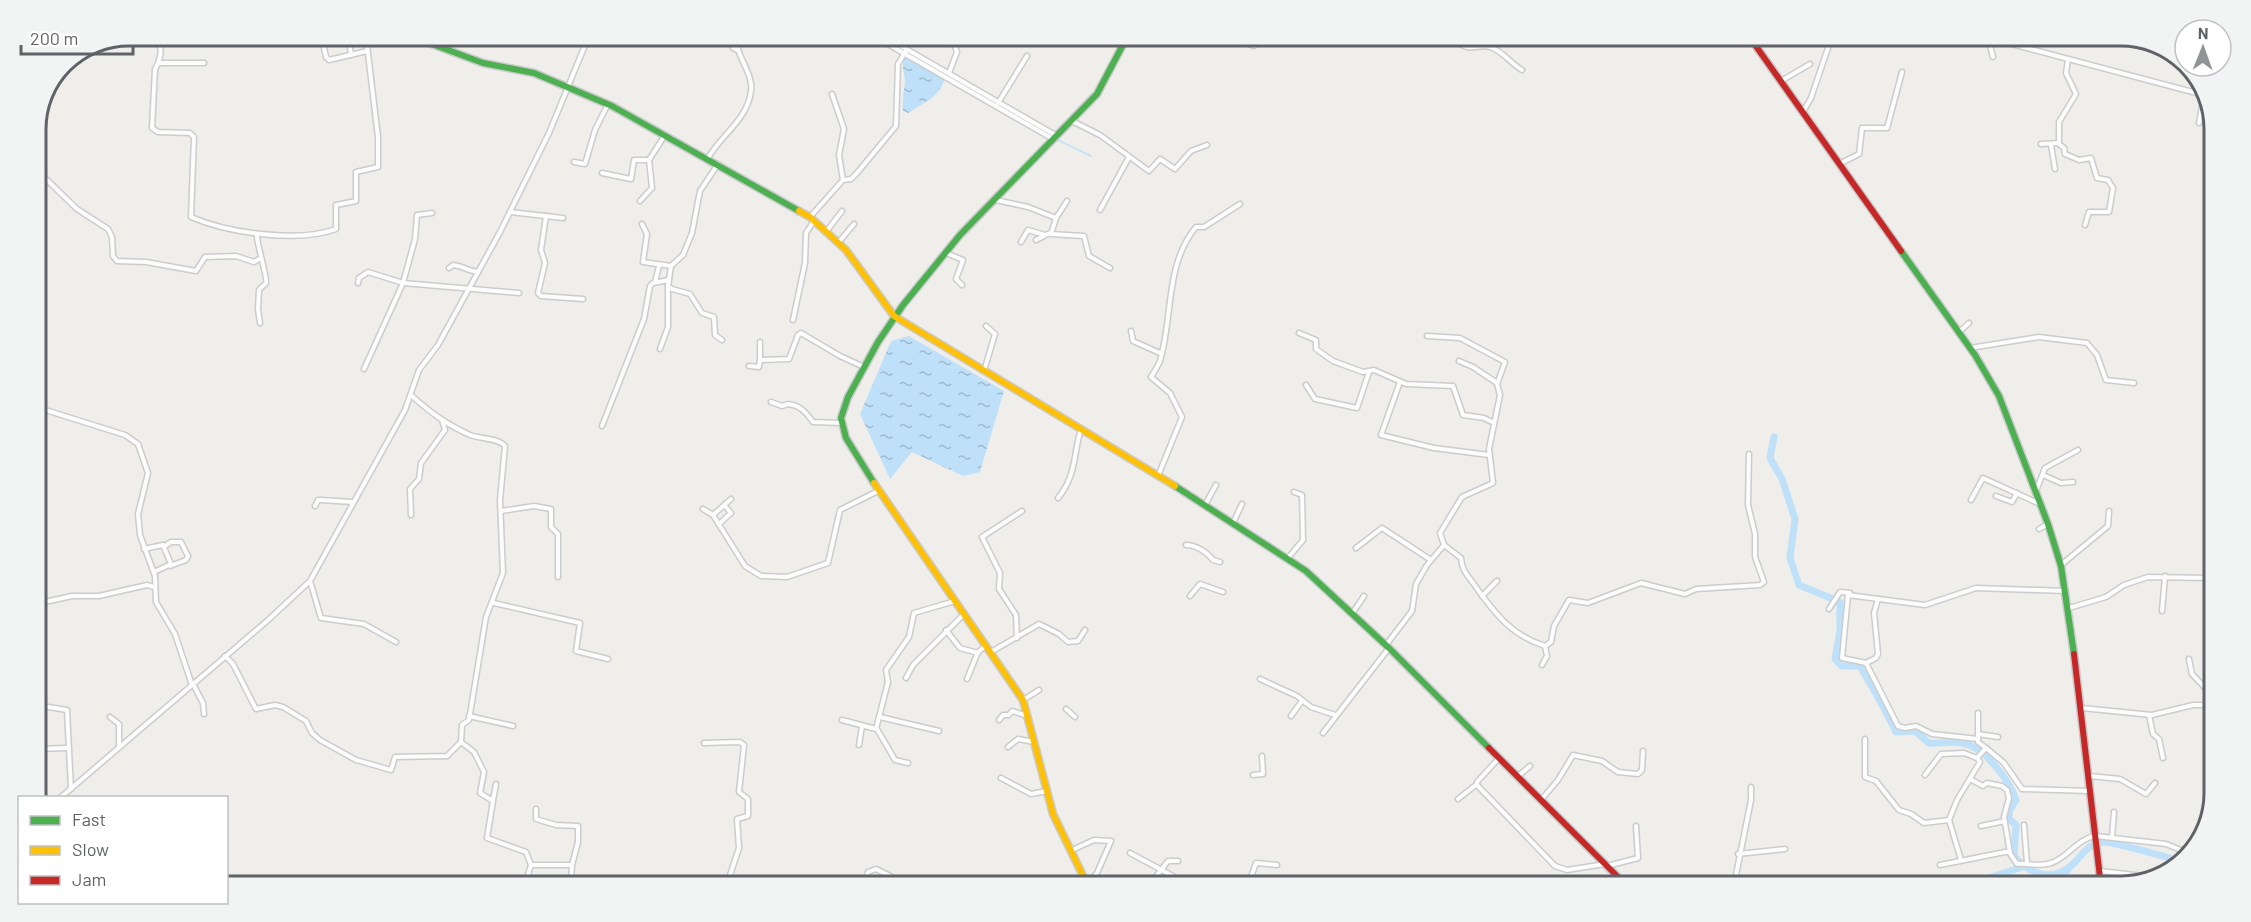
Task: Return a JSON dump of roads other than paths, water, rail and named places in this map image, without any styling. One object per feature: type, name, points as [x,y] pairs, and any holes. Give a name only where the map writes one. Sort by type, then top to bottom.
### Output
[{"type":"street","points":[[160,46],[160,63],[155,69],[152,128],[158,132],[194,134],[191,217],[257,236],[311,234],[336,229],[336,205],[356,201],[356,172],[378,167],[378,137],[367,46]]},
{"type":"street","points":[[324,46],[327,59],[367,51]]},
{"type":"street","points":[[350,46],[351,55]]},
{"type":"street","points":[[437,46],[483,63],[534,73],[608,104],[708,158],[812,219],[855,261],[894,316],[1158,476],[1288,558],[1387,646],[1617,876]]},
{"type":"street","points":[[62,796],[262,625],[310,580],[412,395],[417,374],[438,345],[510,212],[549,133],[584,46]]},
{"type":"street","points":[[708,158],[717,144],[744,114],[750,102],[752,78],[737,46]]},
{"type":"street","points":[[895,46],[949,73],[1055,138]]},
{"type":"street","points":[[899,46],[1055,138]]},
{"type":"street","points":[[949,73],[957,52],[955,46]]},
{"type":"street","points":[[1084,876],[1057,825],[1023,699],[846,439],[841,423],[843,410],[864,367],[911,291],[1097,94],[1122,46]]},
{"type":"street","points":[[1486,46],[1498,50],[1522,70]]},
{"type":"street","points":[[1756,46],[1838,165],[1857,188],[1959,332],[1999,396],[2048,524],[2067,591],[2100,876]]},
{"type":"street","points":[[1803,112],[1811,98],[1829,46]]},
{"type":"street","points":[[1990,46],[1993,57]]},
{"type":"street","points":[[2019,46],[2196,93]]},
{"type":"street","points":[[793,320],[805,263],[806,233],[812,219],[843,180],[851,179],[857,173],[896,126],[898,64],[906,51]]},
{"type":"street","points":[[998,103],[1027,56]]},
{"type":"street","points":[[2068,59],[2066,73],[2076,94],[2060,120],[2059,143],[2065,154],[2076,159],[2091,158],[2097,178],[2108,180],[2113,188],[2109,212],[2089,212],[2085,225]]},
{"type":"street","points":[[160,63],[204,63]]},
{"type":"street","points":[[1781,81],[1810,64]]},
{"type":"street","points":[[1838,165],[1859,154],[1862,128],[1887,128],[1902,72]]},
{"type":"street","points":[[832,94],[844,129],[839,155],[843,180]]},
{"type":"street","points":[[574,162],[585,164],[595,130],[608,104]]},
{"type":"street","points":[[2199,123],[2202,108]]},
{"type":"street","points":[[1072,121],[1100,135],[1149,171],[1160,159],[1175,169],[1191,151],[1207,145]]},
{"type":"street","points":[[640,201],[652,188],[649,160],[665,134]]},
{"type":"street","points":[[2041,144],[2059,143]]},
{"type":"street","points":[[2051,145],[2055,170]]},
{"type":"street","points":[[1100,210],[1129,157]]},
{"type":"street","points":[[602,173],[631,179],[634,160],[649,160]]},
{"type":"street","points":[[660,348],[669,317],[666,301],[671,266],[684,253],[694,227],[699,195],[718,164]]},
{"type":"street","points":[[46,179],[77,209],[108,229],[112,237],[113,256],[117,261],[146,262],[196,271],[205,257],[236,256],[254,262],[259,259]]},
{"type":"street","points":[[996,200],[1012,202],[1056,218]]},
{"type":"street","points":[[1051,233],[1056,218],[1067,201]]},
{"type":"street","points":[[1158,476],[1182,414],[1170,393],[1151,379],[1165,339],[1179,255],[1196,227],[1204,226],[1240,204]]},
{"type":"street","points":[[510,212],[562,218]]},
{"type":"street","points":[[826,232],[842,212]]},
{"type":"street","points":[[364,369],[403,283],[415,239],[417,215],[432,213]]},
{"type":"street","points":[[546,216],[541,250],[545,263],[538,293],[541,296],[583,299]]},
{"type":"street","points":[[642,224],[647,234],[643,262],[671,266]]},
{"type":"street","points":[[838,243],[854,224]]},
{"type":"street","points":[[1021,242],[1028,230],[1045,235]]},
{"type":"street","points":[[1036,240],[1051,233],[1055,236],[1084,236],[1089,256],[1110,268]]},
{"type":"street","points":[[257,236],[259,259],[267,278],[266,284],[260,290],[258,309],[260,323]]},
{"type":"street","points":[[946,253],[963,260],[956,279],[962,285]]},
{"type":"street","points":[[450,268],[453,265],[464,266],[468,271],[478,272]]},
{"type":"street","points":[[602,426],[615,389],[633,351],[644,319],[650,286],[655,282],[659,266]]},
{"type":"street","points":[[358,283],[364,273],[368,272],[403,283],[519,293]]},
{"type":"street","points":[[655,282],[669,283]]},
{"type":"street","points":[[669,283],[672,290],[690,294],[702,314],[714,317],[715,335],[722,340]]},
{"type":"street","points":[[1959,332],[1970,323]]},
{"type":"street","points":[[984,371],[995,334],[986,326]]},
{"type":"street","points":[[1131,331],[1133,341],[1160,353]]},
{"type":"street","points":[[760,360],[789,359],[798,335],[801,333],[864,367]]},
{"type":"street","points":[[1299,333],[1316,340],[1316,349],[1328,359],[1363,372],[1374,370],[1415,386],[1453,386],[1461,414],[1484,418],[1494,423]]},
{"type":"street","points":[[1427,336],[1460,338],[1503,359],[1505,366],[1497,383],[1500,395],[1489,455],[1493,483],[1462,496],[1440,533],[1444,545],[1461,558],[1461,569],[1497,617],[1515,633],[1545,646],[1548,654],[1542,665]]},
{"type":"street","points":[[1970,348],[2035,337],[2087,343],[2097,355],[2106,380],[2134,383]]},
{"type":"street","points":[[748,366],[759,367],[760,342]]},
{"type":"street","points":[[1459,361],[1473,367],[1497,383]]},
{"type":"street","points":[[1306,385],[1315,399],[1357,408],[1369,371]]},
{"type":"street","points":[[1400,382],[1381,435],[1434,448],[1489,455]]},
{"type":"street","points":[[225,656],[233,664],[256,709],[275,705],[283,706],[306,721],[316,738],[364,763],[391,770],[394,757],[447,756],[461,742],[462,725],[469,716],[486,617],[494,603],[503,573],[501,511],[504,444],[471,435],[442,420],[412,395]]},
{"type":"street","points":[[771,402],[781,406],[788,404],[796,406],[809,413],[813,422],[841,423]]},
{"type":"street","points":[[46,410],[125,435],[138,444],[148,473],[138,514],[144,549],[154,572],[157,605],[175,634],[193,685],[203,703],[204,714]]},
{"type":"street","points":[[411,514],[410,489],[419,479],[421,463],[445,430],[442,420]]},
{"type":"street","points":[[1058,498],[1069,481],[1076,460],[1081,429]]},
{"type":"street","points":[[2035,492],[2046,467],[2078,450]]},
{"type":"street","points":[[1545,646],[1551,642],[1554,626],[1569,600],[1585,603],[1641,583],[1685,594],[1696,589],[1764,583],[1755,557],[1755,534],[1748,507],[1749,454]]},
{"type":"street","points":[[2043,475],[2061,483],[2073,482]]},
{"type":"street","points":[[1971,500],[1983,478],[2041,504]]},
{"type":"street","points":[[1205,505],[1216,485]]},
{"type":"street","points":[[703,509],[713,515],[748,569],[761,576],[787,577],[828,563],[840,510],[880,490]]},
{"type":"street","points":[[1288,558],[1303,539],[1302,494],[1294,492]]},
{"type":"street","points":[[1996,496],[2012,502],[2017,493]]},
{"type":"street","points":[[713,515],[731,499]]},
{"type":"street","points":[[315,506],[318,500],[352,502]]},
{"type":"street","points":[[1233,523],[1242,504]]},
{"type":"street","points":[[719,524],[731,513],[724,505]]},
{"type":"street","points":[[501,511],[534,506],[551,509],[551,526],[558,534],[558,577]]},
{"type":"street","points":[[2061,565],[2108,526],[2109,511]]},
{"type":"street","points":[[1017,638],[1016,615],[999,589],[1000,573],[982,537],[1022,512]]},
{"type":"street","points":[[2039,529],[2048,524]]},
{"type":"street","points":[[1356,548],[1382,528],[1431,560]]},
{"type":"street","points":[[144,549],[180,542],[188,556],[186,560],[154,572]]},
{"type":"street","points":[[1186,545],[1197,547],[1209,554],[1213,560],[1220,562]]},
{"type":"street","points":[[1323,733],[1412,610],[1416,584],[1431,560],[1444,545]]},
{"type":"street","points":[[165,546],[171,561],[170,566]]},
{"type":"street","points":[[2069,608],[2106,597],[2143,578],[2165,576],[2204,578]]},
{"type":"street","points":[[2162,611],[2165,576]]},
{"type":"street","points":[[310,580],[321,618],[364,624],[396,642]]},
{"type":"street","points":[[1482,596],[1497,581]]},
{"type":"street","points":[[1190,597],[1200,584],[1223,592]]},
{"type":"street","points":[[47,602],[72,596],[99,596],[147,585],[154,587]]},
{"type":"street","points":[[1829,609],[1840,591],[1925,605],[1976,588],[2067,591]]},
{"type":"street","points":[[1850,593],[1847,600],[1841,657],[1843,660],[1866,663],[1876,658],[1878,654],[1874,613],[1878,599]]},
{"type":"street","points":[[1352,614],[1364,596]]},
{"type":"street","points":[[908,763],[896,760],[877,729],[888,682],[886,670],[909,637],[914,613],[955,602]]},
{"type":"street","points":[[494,603],[580,623],[576,651],[609,659]]},
{"type":"street","points":[[906,678],[913,665],[964,614]]},
{"type":"street","points":[[946,630],[960,648],[978,653],[1017,638],[1041,624],[1059,634],[1065,642],[1080,639],[1085,630]]},
{"type":"street","points":[[968,679],[978,653]]},
{"type":"street","points":[[2189,659],[2192,674],[2204,687]]},
{"type":"street","points":[[1866,663],[1900,727],[1913,726],[1932,734],[1998,737]]},
{"type":"street","points":[[1260,679],[1335,716]]},
{"type":"street","points":[[1023,699],[1039,690]]},
{"type":"street","points":[[1291,716],[1302,701]]},
{"type":"street","points":[[2082,708],[2149,715],[2193,705],[2204,705]]},
{"type":"street","points":[[47,706],[66,709],[71,789]]},
{"type":"street","points":[[1066,709],[1075,717]]},
{"type":"street","points":[[999,720],[1003,715],[1009,715],[1012,711],[1029,716]]},
{"type":"street","points":[[1978,713],[1979,744],[2004,763],[2022,789],[2092,791]]},
{"type":"street","points":[[2149,715],[2153,734],[2159,739],[2163,758]]},
{"type":"street","points":[[469,716],[513,726]]},
{"type":"street","points":[[110,717],[118,724],[119,748]]},
{"type":"street","points":[[879,717],[939,731]]},
{"type":"street","points":[[842,720],[877,729]]},
{"type":"street","points":[[859,745],[862,726]]},
{"type":"street","points":[[1008,747],[1018,739],[1035,741]]},
{"type":"street","points":[[1865,739],[1865,777],[1876,780],[1899,810],[1911,814],[1924,823],[1949,820]]},
{"type":"street","points":[[461,742],[474,752],[485,773],[480,793],[493,801]]},
{"type":"street","points":[[704,743],[740,742],[744,745],[739,792],[748,799],[748,816],[737,819],[739,848],[730,876]]},
{"type":"street","points":[[47,749],[67,748]]},
{"type":"street","points":[[1978,757],[1985,749]]},
{"type":"street","points":[[1541,800],[1558,780],[1573,755],[1602,761],[1614,771],[1638,774],[1642,770],[1643,751]]},
{"type":"street","points":[[1925,775],[1941,754],[1964,753],[1978,757]]},
{"type":"street","points":[[1253,776],[1263,774],[1262,756]]},
{"type":"street","points":[[1961,860],[1949,820],[1980,762],[1978,757]]},
{"type":"street","points":[[1458,799],[1499,758]]},
{"type":"street","points":[[1518,777],[1530,766]]},
{"type":"street","points":[[2090,776],[2120,778],[2146,794],[2155,783]]},
{"type":"street","points":[[1001,778],[1031,794],[1047,791]]},
{"type":"street","points":[[1970,778],[1983,786],[1987,783],[2006,788],[2009,798],[2005,821],[2010,854],[2016,864],[2039,865],[2055,862],[2079,842],[2096,836],[2166,844],[2181,850]]},
{"type":"street","points":[[1476,783],[1555,866],[1567,870],[1606,865],[1639,857],[1636,826]]},
{"type":"street","points":[[496,784],[487,838],[526,852],[531,865],[527,876]]},
{"type":"street","points":[[1735,876],[1751,800],[1751,787]]},
{"type":"street","points":[[536,809],[536,819],[556,825],[578,826],[578,842],[571,876]]},
{"type":"street","points":[[2112,837],[2114,812]]},
{"type":"street","points":[[1981,825],[2005,821]]},
{"type":"street","points":[[2024,825],[2025,864]]},
{"type":"street","points":[[1070,852],[1080,844],[1094,840],[1111,841],[1098,873],[1094,876]]},
{"type":"street","points":[[1738,854],[1785,849]]},
{"type":"street","points":[[1940,865],[2005,852],[2010,854]]},
{"type":"street","points":[[1130,853],[1171,876]]},
{"type":"street","points":[[1157,876],[1170,860],[1178,861]]},
{"type":"street","points":[[1251,876],[1256,863],[1277,865]]},
{"type":"street","points":[[531,865],[572,865]]},
{"type":"street","points":[[866,876],[868,872],[876,869],[890,876]]},
{"type":"street","points":[[2100,871],[2132,875]]},
{"type":"water","points":[[911,57],[945,78],[943,85],[935,95],[908,113],[903,111],[905,82],[903,64],[904,58]]},
{"type":"water","points":[[909,336],[1004,391],[980,472],[963,476],[912,452],[890,479],[860,414],[891,341]]},
{"type":"waterway","points":[[897,46],[904,50]]},
{"type":"waterway","points":[[908,53],[1054,137]]},
{"type":"waterway","points":[[1058,140],[1091,156]]},
{"type":"waterway","points":[[1774,437],[1770,458],[1782,479],[1795,519],[1790,558],[1799,585],[1840,602],[1840,631],[1835,659],[1842,666],[1860,666],[1896,732],[1915,731],[1929,743],[1958,742],[1970,745],[1995,765],[2008,783],[2016,800],[2009,811],[2009,819],[2016,825],[2014,856],[2020,863],[2035,872],[2051,875],[2059,873],[2067,869],[2090,847],[2103,842],[2171,859]]},
{"type":"waterway","points":[[2065,876],[2073,865]]},
{"type":"waterway","points":[[1995,876],[2022,867]]}]
